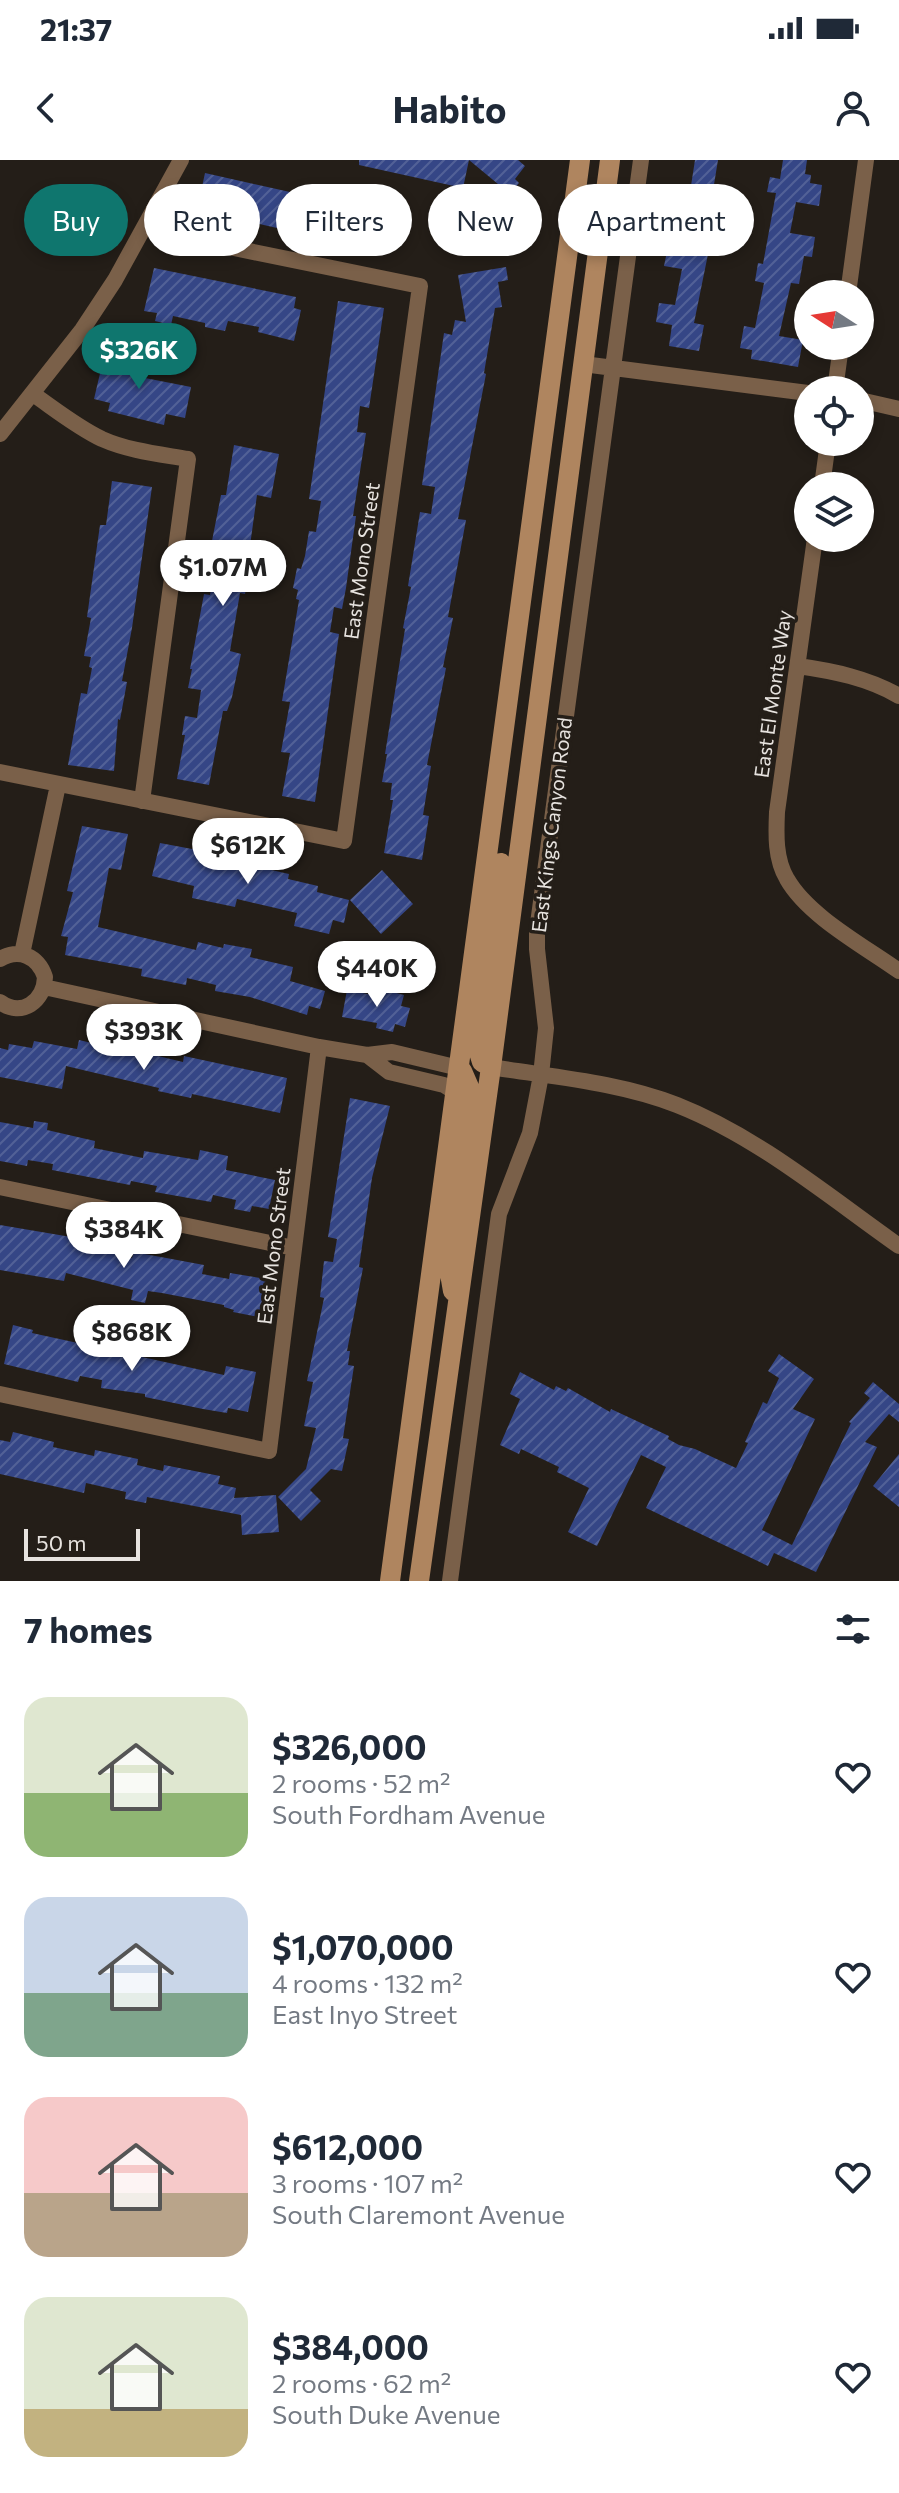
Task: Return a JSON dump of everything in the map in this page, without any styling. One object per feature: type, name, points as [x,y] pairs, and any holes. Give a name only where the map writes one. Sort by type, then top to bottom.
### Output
[{"type":"main road","points":[[390,1581],[580,160]]},
{"type":"main road","points":[[598,160],[601,184]]},
{"type":"main road","name":"East Kings Canyon Road","points":[[607,184],[610,160]]},
{"type":"main road","name":"East Kings Canyon Road","points":[[419,1581],[491,1067],[597,256]]},
{"type":"main road","points":[[491,1067],[482,1062],[477,1046],[501,862],[493,817]]},
{"type":"main road","points":[[457,1309],[448,1262],[469,1098],[467,1079],[459,1068]]},
{"type":"street","points":[[169,184],[181,160]]},
{"type":"street","name":"East Kings Canyon Road","points":[[450,1581],[499,1214],[530,1133],[541,1075],[546,1028],[537,931],[641,160]]},
{"type":"street","points":[[850,280],[866,160]]},
{"type":"street","points":[[0,434],[33,394],[115,280],[144,230]]},
{"type":"street","name":"East Mono Street","points":[[142,801],[344,841],[420,286],[260,253]]},
{"type":"street","points":[[583,364],[794,391]]},
{"type":"street","points":[[0,772],[142,801],[188,459],[133,450],[103,439],[75,424],[33,394]]},
{"type":"street","points":[[874,403],[899,409]]},
{"type":"street","name":"East El Monte Way","points":[[813,552],[777,812],[778,856],[786,879],[800,896],[822,916],[899,971]]},
{"type":"street","points":[[798,666],[845,674],[871,682],[899,696]]},
{"type":"street","points":[[22,954],[58,785]]},
{"type":"street","points":[[0,959],[22,954],[36,960],[42,968],[44,987],[40,997],[24,1008],[15,1009],[0,1002]]},
{"type":"street","points":[[44,987],[319,1047],[367,1055],[392,1052],[459,1068]]},
{"type":"street","name":"East Mono Street","points":[[0,1394],[269,1451],[319,1047]]},
{"type":"street","points":[[367,1055],[389,1072],[444,1085],[455,1092]]},
{"type":"street","points":[[491,1067],[639,1093],[701,1116],[758,1148],[899,1246]]},
{"type":"street","points":[[0,1187],[294,1248]]},
{"type":"building","points":[[359,160],[469,160],[464,184],[445,184],[359,165]]},
{"type":"building","points":[[469,160],[518,160],[525,166],[515,179],[518,184],[498,184]]},
{"type":"building","points":[[695,160],[718,160],[714,184],[691,184]]},
{"type":"building","points":[[783,160],[807,160],[805,174],[811,175],[810,183],[822,185],[819,206],[796,202],[790,233],[815,237],[812,257],[804,256],[800,280],[791,283],[779,336],[794,338],[794,360],[799,360],[798,367],[751,359],[752,350],[740,348],[744,326],[755,328],[764,283],[755,281],[758,263],[763,264],[776,193],[767,192],[770,177],[780,179]]},
{"type":"building","points":[[205,173],[254,184],[203,184]]},
{"type":"building","points":[[260,185],[276,189],[276,228],[260,224]]},
{"type":"building","points":[[666,256],[708,256],[694,323],[704,325],[699,351],[669,346],[672,325],[656,322],[659,303],[675,305],[682,269],[664,266]]},
{"type":"building","points":[[506,267],[508,280],[498,282],[502,307],[495,308],[486,374],[458,519],[466,520],[448,617],[453,618],[443,667],[446,668],[427,765],[431,766],[423,815],[429,816],[422,860],[384,853],[393,800],[390,800],[392,783],[382,782],[420,512],[431,514],[435,487],[422,485],[444,333],[452,335],[455,320],[466,322],[458,275]]},
{"type":"building","points":[[154,268],[296,297],[294,308],[301,310],[294,341],[258,332],[259,327],[228,321],[225,331],[173,316],[171,325],[155,321],[157,313],[144,311]]},
{"type":"building","points":[[338,301],[384,308],[369,408],[360,406],[357,432],[366,433],[346,588],[342,609],[334,607],[330,632],[339,634],[315,802],[282,796],[290,753],[281,752],[290,702],[282,701],[299,600],[296,599],[298,590],[293,588],[297,568],[301,569],[305,556],[309,531],[316,532],[321,501],[309,499]]},
{"type":"building","points":[[105,352],[144,361],[140,377],[191,387],[185,418],[166,414],[164,425],[108,411],[110,403],[94,399]]},
{"type":"building","points":[[234,445],[279,454],[271,498],[257,495],[249,553],[253,554],[245,594],[240,593],[230,651],[241,654],[232,697],[227,711],[223,711],[209,785],[177,779],[185,716],[197,718],[201,690],[188,688],[190,669],[204,594],[210,595],[214,571],[204,569],[208,546],[211,546],[221,495],[226,495]]},
{"type":"building","points":[[112,481],[152,487],[122,681],[127,682],[118,719],[114,771],[68,765],[81,693],[87,694],[92,668],[89,667],[91,657],[84,656],[91,618],[87,617],[100,525],[106,525]]},
{"type":"building","points":[[82,826],[128,834],[121,870],[109,868],[98,927],[196,950],[198,942],[223,948],[224,944],[252,949],[250,957],[293,967],[290,981],[325,991],[320,1009],[309,1006],[307,1015],[250,997],[215,991],[216,985],[187,978],[186,985],[141,976],[142,969],[65,955],[68,937],[61,936],[73,892],[67,891]]},
{"type":"building","points":[[160,843],[224,855],[223,859],[289,874],[288,879],[318,886],[317,892],[349,900],[344,923],[333,920],[329,934],[294,926],[297,913],[237,899],[235,907],[192,898],[194,886],[152,876]]},
{"type":"building","points":[[382,870],[413,904],[381,934],[350,900]]},
{"type":"building","points":[[347,990],[383,997],[385,990],[404,995],[401,1006],[410,1008],[405,1027],[395,1024],[393,1032],[376,1028],[377,1023],[342,1017]]},
{"type":"building","points":[[97,1037],[159,1051],[158,1056],[183,1062],[184,1056],[287,1078],[280,1113],[192,1094],[191,1098],[158,1091],[159,1088],[66,1066],[62,1089],[0,1077],[0,1048],[8,1050],[9,1044],[32,1048],[34,1041],[77,1049],[79,1040],[96,1044]]},
{"type":"building","points":[[350,1098],[390,1106],[372,1178],[359,1267],[363,1268],[347,1351],[350,1351],[348,1365],[354,1366],[343,1438],[349,1439],[342,1471],[331,1469],[310,1490],[321,1501],[301,1521],[278,1497],[306,1469],[316,1428],[304,1426],[313,1382],[307,1381],[324,1298],[320,1297],[324,1261],[333,1262],[337,1239],[328,1237]]},
{"type":"building","points":[[34,1121],[48,1123],[47,1130],[95,1141],[94,1148],[143,1158],[144,1151],[198,1160],[200,1150],[228,1156],[226,1170],[275,1180],[269,1209],[252,1206],[250,1212],[234,1209],[236,1200],[213,1195],[211,1202],[155,1192],[157,1186],[131,1181],[130,1185],[52,1170],[53,1164],[28,1160],[27,1166],[0,1161],[0,1122],[33,1128]]},
{"type":"building","points":[[0,1225],[77,1238],[107,1246],[106,1251],[132,1258],[134,1252],[204,1265],[202,1274],[229,1279],[230,1273],[266,1279],[259,1317],[233,1312],[224,1305],[148,1291],[145,1303],[131,1300],[133,1290],[66,1273],[64,1281],[0,1270]]},
{"type":"building","points":[[13,1325],[33,1330],[32,1333],[87,1345],[86,1348],[224,1375],[226,1366],[256,1372],[248,1412],[228,1408],[227,1413],[203,1409],[145,1397],[145,1394],[101,1388],[102,1380],[80,1376],[78,1382],[4,1364]]},
{"type":"building","points":[[779,1354],[814,1379],[793,1409],[815,1419],[762,1530],[792,1545],[849,1422],[870,1398],[864,1393],[873,1382],[899,1404],[899,1422],[889,1414],[865,1442],[877,1447],[816,1572],[774,1553],[768,1566],[646,1508],[666,1467],[641,1455],[597,1546],[568,1532],[589,1488],[557,1472],[559,1467],[521,1449],[519,1454],[500,1445],[520,1399],[510,1394],[520,1372],[554,1390],[556,1386],[566,1391],[568,1388],[610,1412],[611,1409],[669,1436],[668,1439],[679,1445],[736,1468],[763,1402],[767,1404],[779,1378],[768,1371]]},
{"type":"building","points":[[13,1432],[54,1442],[53,1447],[94,1456],[95,1450],[138,1459],[137,1465],[163,1471],[164,1465],[220,1476],[218,1484],[236,1488],[234,1498],[276,1495],[279,1532],[242,1535],[241,1515],[147,1497],[146,1503],[125,1499],[126,1492],[86,1483],[84,1493],[0,1474],[0,1440],[10,1442]]},
{"type":"building","points":[[899,1454],[899,1507],[873,1486]]}]
